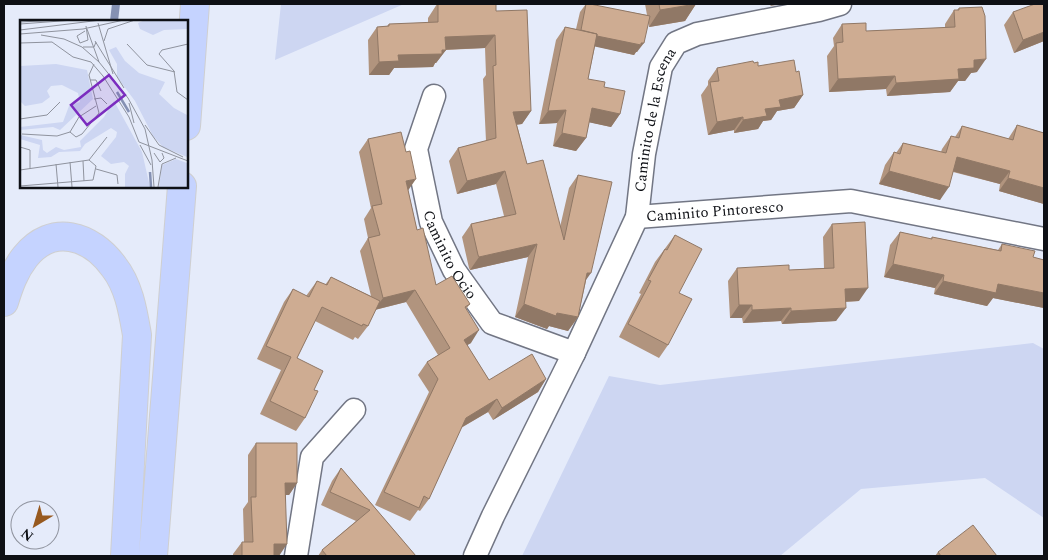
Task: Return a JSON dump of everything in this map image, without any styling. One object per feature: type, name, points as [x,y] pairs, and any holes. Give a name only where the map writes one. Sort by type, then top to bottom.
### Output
[{"type":"main road","points":[[188,96],[194,4]]},
{"type":"main road","points":[[153,556],[182,188]]},
{"type":"main road","points":[[4,302],[13,276],[25,257],[44,240],[66,235],[92,244],[115,267],[119,275],[130,300],[136,335],[126,556]]},
{"type":"street","name":"Caminito de la Escena","points":[[637,217],[644,154],[661,67],[676,43],[697,34],[819,10],[840,4]]},
{"type":"street","name":"Caminito Ocio","points":[[434,96],[416,149],[431,222],[454,270],[492,322],[574,353]]},
{"type":"street","name":"Caminito Pintoresco","points":[[475,556],[574,353],[637,217],[851,202],[1044,238]]},
{"type":"street","points":[[296,556],[312,457],[354,410]]},
{"type":"shaded area","points":[[281,4],[404,4],[275,60]]},
{"type":"shaded area","points":[[1033,343],[1044,349],[1044,518],[985,478],[861,489],[780,556],[522,556],[609,376],[660,385]]},
{"type":"building","points":[[438,4],[496,4],[496,11],[527,10],[531,111],[513,112],[527,164],[543,160],[564,240],[578,175],[612,182],[591,273],[587,273],[578,317],[557,313],[556,316],[524,304],[537,244],[479,257],[478,255],[471,224],[516,214],[505,171],[467,181],[458,148],[496,138],[493,66],[496,65],[495,35],[445,37],[446,50],[442,50],[442,54],[398,55],[399,61],[379,62],[377,27],[389,26],[389,24],[438,22]]},
{"type":"building","points":[[586,4],[650,16],[644,43],[641,43],[641,45],[597,36],[597,34],[581,30]]},
{"type":"building","points":[[659,4],[696,4],[660,10]]},
{"type":"building","points":[[1035,4],[1044,4],[1044,32],[1023,40],[1013,12]]},
{"type":"building","points":[[982,7],[985,16],[986,59],[974,60],[974,68],[958,69],[959,79],[896,83],[895,76],[838,79],[836,43],[843,42],[842,24],[866,23],[866,31],[955,27],[954,10]]},
{"type":"building","points":[[565,27],[597,34],[588,79],[605,82],[604,87],[625,91],[620,114],[592,108],[586,138],[562,133],[566,110],[548,111]]},
{"type":"building","points":[[794,60],[796,72],[799,71],[803,95],[779,100],[781,107],[765,109],[767,116],[743,120],[743,117],[717,122],[710,82],[719,81],[717,68],[753,61],[754,63],[758,62],[758,66]]},
{"type":"building","points":[[1017,125],[1044,133],[1044,188],[1008,178],[1010,171],[957,157],[949,187],[889,171],[894,152],[900,154],[903,143],[946,153],[951,136],[959,138],[962,126],[1013,140]]},
{"type":"building","points":[[401,132],[406,152],[410,151],[416,179],[406,181],[417,230],[423,228],[436,285],[452,276],[470,304],[465,307],[479,330],[464,340],[489,380],[532,354],[546,379],[502,408],[497,399],[466,418],[429,499],[424,496],[419,508],[384,492],[438,379],[427,362],[450,348],[415,290],[383,298],[368,238],[380,235],[372,206],[382,204],[368,139]]},
{"type":"building","points":[[865,222],[868,288],[845,289],[846,308],[791,311],[791,308],[752,310],[752,305],[739,305],[737,268],[789,265],[789,270],[834,268],[832,224]]},
{"type":"building","points":[[900,232],[1001,251],[1002,244],[1035,251],[1033,257],[1044,260],[1044,293],[998,284],[996,293],[943,281],[944,275],[893,264]]},
{"type":"building","points":[[675,235],[702,249],[679,293],[692,299],[668,345],[628,324],[651,281],[648,280]]},
{"type":"building","points":[[331,277],[380,301],[368,326],[363,324],[362,326],[322,307],[297,358],[323,371],[314,390],[318,391],[305,418],[270,401],[291,357],[266,346],[293,289],[309,297],[317,281],[327,285]]},
{"type":"building","points":[[256,443],[297,443],[297,483],[285,483],[287,544],[274,544],[274,556],[242,556],[242,542],[253,542],[251,497],[256,497]]},
{"type":"building","points":[[341,468],[416,556],[327,556],[322,550],[370,510],[330,492]]},
{"type":"building","points":[[973,525],[997,556],[941,556],[938,552]]},
{"type":"waterway","points":[[114,20],[116,4]]}]
